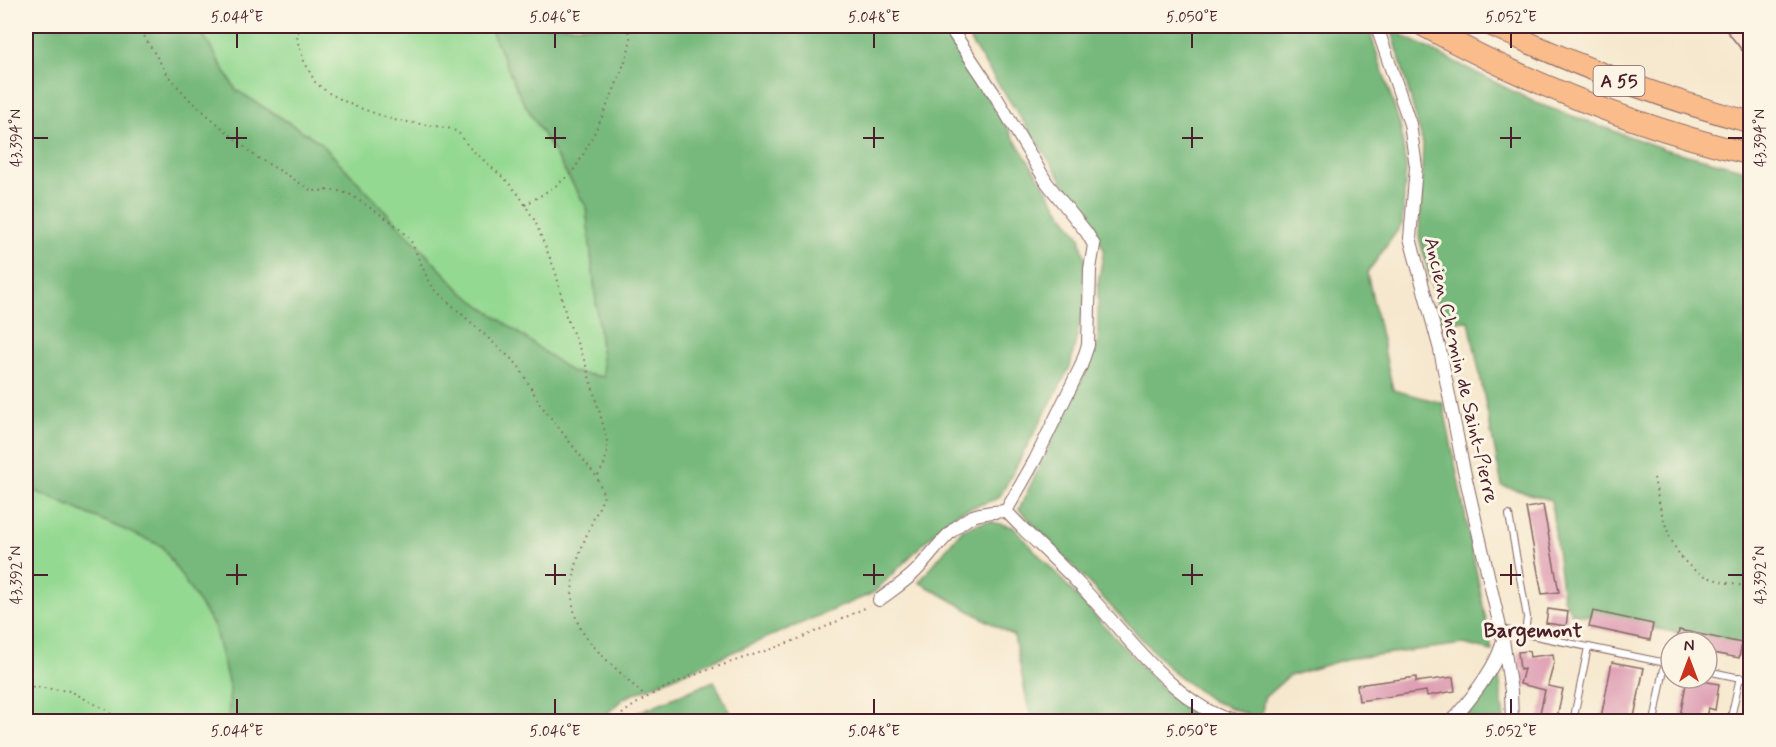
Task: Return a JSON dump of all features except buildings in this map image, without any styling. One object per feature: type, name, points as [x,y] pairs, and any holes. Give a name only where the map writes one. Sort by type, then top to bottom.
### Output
[{"type":"highway","name":"A 55","points":[[1423,26],[1516,72],[1586,102],[1642,123],[1750,154]]},
{"type":"highway","name":"A 55","points":[[1493,26],[1608,77],[1681,103],[1750,122]]},
{"type":"main road","points":[[1737,27],[1750,46]]},
{"type":"street","points":[[949,26],[995,95],[1047,183],[1094,245],[1090,269],[1088,345],[1081,366],[1035,460],[1006,511]]},
{"type":"street","name":"Ancien Chemin de Saint-Pierre","points":[[1378,30],[1410,124],[1416,167],[1410,238],[1440,350],[1501,635],[1511,690],[1512,722]]},
{"type":"street","points":[[879,600],[914,573],[965,520],[975,515],[1006,511],[1078,582],[1148,662],[1184,694],[1206,709],[1238,722]]},
{"type":"street","points":[[1450,722],[1462,710],[1496,660],[1500,651],[1501,635]]},
{"type":"lane","points":[[1509,515],[1527,617],[1526,634]]},
{"type":"lane","points":[[1501,635],[1526,634],[1659,661]]},
{"type":"lane","points":[[1574,722],[1588,647]]},
{"type":"lane","points":[[1719,673],[1750,680]]},
{"type":"lane","points":[[1730,722],[1740,677]]},
{"type":"lane","points":[[1654,722],[1662,690]]},
{"type":"path","points":[[138,26],[170,77],[183,92],[256,157],[312,191],[336,190],[351,195],[393,223],[410,239],[434,289],[518,366],[540,404],[597,477],[603,496],[581,548],[572,579],[572,605],[585,636],[645,698]]},
{"type":"path","points":[[301,26],[297,40],[304,61],[315,82],[327,92],[354,106],[394,120],[458,132],[469,147],[519,195],[535,221],[556,273],[566,316],[585,362],[604,428],[607,453],[604,465],[597,477]]},
{"type":"path","points":[[525,205],[555,187],[572,173],[581,159],[612,92],[629,48],[631,39],[624,26]]},
{"type":"path","points":[[1654,478],[1660,509],[1682,560],[1700,574],[1719,582],[1750,587]]},
{"type":"path","points":[[613,722],[623,712],[645,698],[672,685],[787,644],[879,600]]},
{"type":"path","points":[[26,686],[70,691],[108,711],[119,722]]},
{"type":"green space","points":[[26,26],[198,26],[236,90],[320,142],[461,291],[572,372],[604,377],[586,206],[520,96],[489,26],[942,26],[1061,212],[1080,237],[1085,260],[1085,300],[1070,367],[999,498],[959,512],[873,593],[624,698],[599,721],[228,721],[230,689],[214,626],[162,546],[26,487]]},
{"type":"green space","points":[[198,26],[489,26],[520,96],[586,206],[604,377],[571,372],[461,291],[320,142],[236,90]]},
{"type":"green space","points":[[960,26],[1368,26],[1400,125],[1406,167],[1402,224],[1367,273],[1393,390],[1443,403],[1492,651],[1463,644],[1346,659],[1289,676],[1264,698],[1261,720],[1211,700],[1173,672],[1019,509],[1098,345],[1098,283],[1104,250],[1092,225]]},
{"type":"green space","points":[[1392,30],[1536,103],[1664,149],[1750,171],[1750,646],[1719,640],[1719,630],[1664,630],[1572,613],[1563,598],[1551,500],[1502,486],[1469,321],[1442,322],[1419,237],[1423,144]]},
{"type":"green space","points":[[26,487],[162,546],[214,626],[230,689],[228,721],[26,721]]},
{"type":"green space","points":[[988,521],[1013,527],[1168,695],[1219,721],[1036,721],[1029,711],[1014,636],[919,582],[963,529]]},
{"type":"green space","points":[[1499,675],[1504,721],[1457,722],[1468,713]]},
{"type":"green space","points":[[714,681],[735,721],[629,721],[639,712]]},
{"type":"district","name":"Bargemont","points":[[1533,630]]}]
